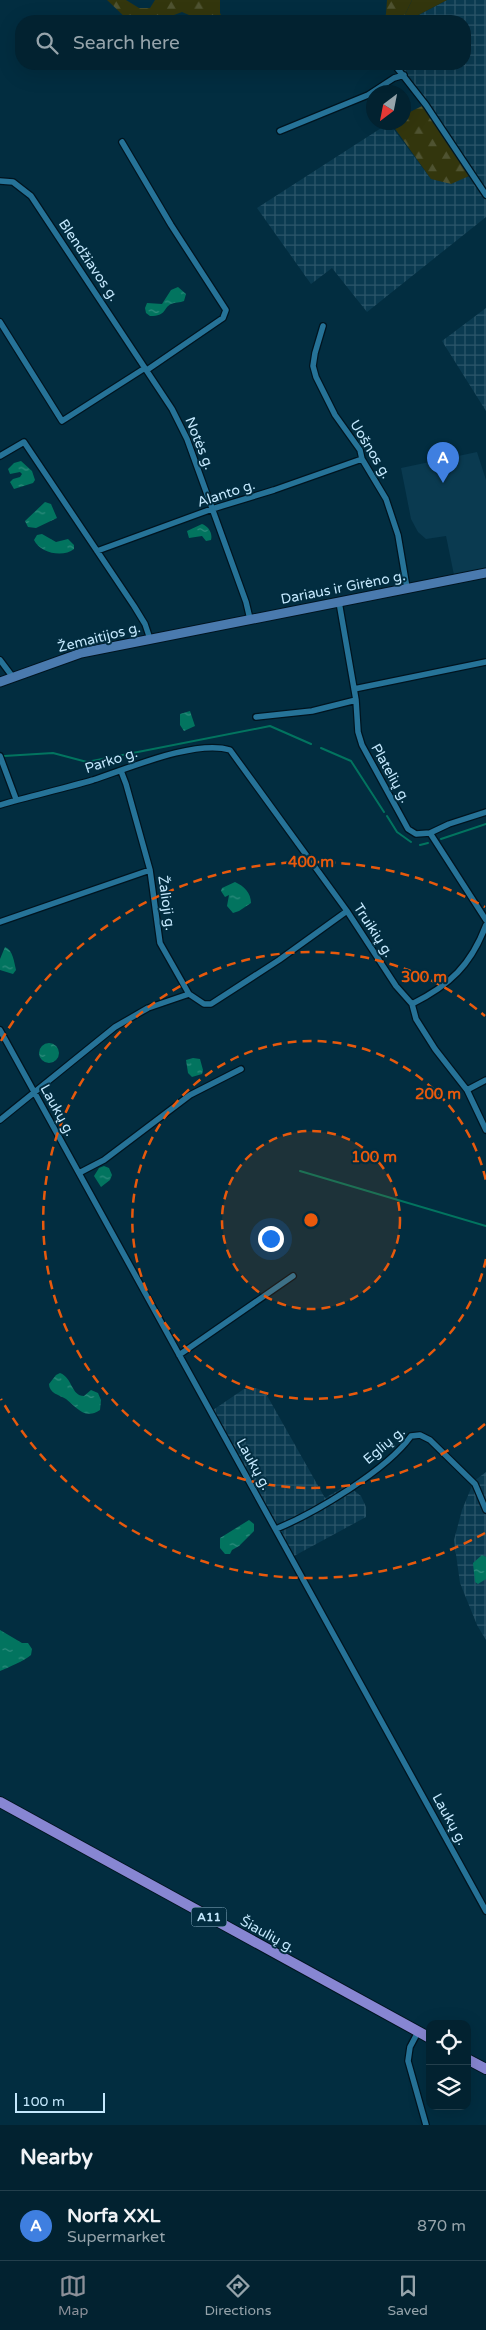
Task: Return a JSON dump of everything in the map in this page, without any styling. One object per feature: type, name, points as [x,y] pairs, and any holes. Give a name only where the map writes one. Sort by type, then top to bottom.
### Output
[{"type":"highway","name":"Šiaulių g.","points":[[0,1802],[418,2032]]},
{"type":"highway","name":"A11","points":[[418,2032],[426,2036]]},
{"type":"highway","points":[[471,2061],[486,2069]]},
{"type":"main road","name":"Dariaus ir Girėno g.","points":[[206,628],[486,573]]},
{"type":"main road","name":"Žemaitijos g.","points":[[0,682],[12,676],[81,653],[206,628]]},
{"type":"street","points":[[399,70],[486,195]]},
{"type":"street","points":[[280,131],[368,95],[394,78],[404,75]]},
{"type":"street","points":[[0,322],[62,421],[219,321],[226,313],[226,306],[171,226],[122,142]]},
{"type":"street","name":"Blendžiavos g.","points":[[0,181],[13,182],[31,196],[146,369]]},
{"type":"street","name":"Uošnos g.","points":[[323,326],[313,366],[316,377],[336,415],[360,450],[362,459],[386,499],[398,535],[407,588]]},
{"type":"street","name":"Notės g.","points":[[146,369],[176,416],[246,602],[250,619]]},
{"type":"street","points":[[0,456],[24,442],[134,606],[145,624],[150,639]]},
{"type":"street","name":"Alanto g.","points":[[97,552],[212,509],[274,490],[306,477],[362,459]]},
{"type":"street","name":"Platelių g.","points":[[339,602],[356,700],[358,732],[367,757],[408,829],[416,834],[430,833]]},
{"type":"street","points":[[0,660],[12,676]]},
{"type":"street","points":[[354,689],[486,662]]},
{"type":"street","points":[[256,717],[312,711],[356,700]]},
{"type":"street","name":"Parko g.","points":[[0,805],[120,771],[132,765],[194,750],[219,746],[230,750]]},
{"type":"street","name":"Truikių g.","points":[[230,750],[347,911],[396,986],[412,1004],[416,1018],[435,1049],[467,1090],[486,1130]]},
{"type":"street","points":[[0,756],[16,799]]},
{"type":"street","name":"Žalioji g.","points":[[120,771],[126,784],[150,870],[160,943],[189,994]]},
{"type":"street","points":[[486,812],[449,824],[430,833],[486,920]]},
{"type":"street","points":[[0,922],[150,870]]},
{"type":"street","points":[[0,1120],[115,1027],[148,1008],[189,994],[204,1004],[211,1004],[347,911]]},
{"type":"street","points":[[412,1004],[445,985],[459,973],[477,945],[486,925]]},
{"type":"street","name":"Laukų g.","points":[[0,1030],[486,1911]]},
{"type":"street","points":[[79,1173],[104,1160],[183,1100],[241,1069]]},
{"type":"street","points":[[467,1090],[486,1080]]},
{"type":"street","points":[[179,1356],[293,1276]]},
{"type":"street","name":"Eglių g.","points":[[276,1529],[297,1520],[320,1506],[388,1461],[402,1449],[411,1436],[420,1435],[430,1440],[475,1484],[486,1510]]},
{"type":"street","points":[[418,2032],[410,2047],[408,2062],[426,2125]]},
{"type":"shaded area","points":[[447,0],[486,0],[486,217],[367,312],[332,268],[311,284],[257,208],[378,130],[394,130],[431,179],[469,177],[400,70],[471,70],[471,15],[418,15]]},
{"type":"shaded area","points":[[486,308],[486,411],[442,341]]},
{"type":"shaded area","points":[[477,452],[486,480],[486,569],[454,575],[446,536],[426,539],[418,532],[411,519],[401,468]]},
{"type":"shaded area","points":[[256,1388],[265,1392],[325,1498],[347,1485],[361,1496],[366,1507],[366,1517],[294,1556],[213,1410],[244,1389]]},
{"type":"shaded area","points":[[486,1472],[486,1640],[477,1625],[460,1583],[454,1540],[462,1510],[474,1481]]},
{"type":"green space","points":[[107,0],[126,0],[139,8],[150,8],[155,0],[220,0],[221,15],[189,15],[182,12],[174,15],[123,15]]},
{"type":"green space","points":[[387,0],[412,0],[405,15],[386,14]]},
{"type":"green space","points":[[412,0],[447,0],[418,15],[405,15]]},
{"type":"green space","points":[[422,106],[469,176],[451,184],[431,179],[396,130],[411,130],[411,112]]},
{"type":"water","points":[[178,287],[186,294],[184,301],[171,304],[159,315],[150,316],[146,313],[147,303],[162,304],[171,290]]},
{"type":"water","points":[[21,461],[32,471],[35,480],[33,483],[14,489],[10,482],[22,474],[20,472],[10,474],[8,469],[14,463]]},
{"type":"water","points":[[45,502],[51,504],[57,518],[36,528],[28,527],[25,521]]},
{"type":"water","points":[[202,524],[210,530],[211,540],[206,541],[202,536],[189,538],[187,531]]},
{"type":"water","points":[[42,534],[56,542],[68,539],[74,545],[74,549],[58,554],[46,551],[34,540],[37,535]]},
{"type":"water","points":[[190,711],[195,726],[184,731],[180,725],[180,714]]},
{"type":"water","points":[[235,882],[246,890],[250,896],[251,903],[233,913],[227,906],[229,895],[225,897],[221,891],[222,888]]},
{"type":"water","points":[[5,947],[10,951],[14,960],[16,970],[13,974],[0,970],[0,959]]},
{"type":"water","points":[[49,1043],[56,1046],[59,1053],[56,1060],[49,1063],[42,1060],[39,1053],[42,1046]]},
{"type":"water","points":[[200,1059],[203,1070],[202,1074],[192,1077],[188,1073],[186,1060]]},
{"type":"water","points":[[104,1166],[109,1168],[112,1175],[110,1180],[101,1187],[94,1176],[99,1168]]},
{"type":"water","points":[[60,1373],[64,1375],[74,1390],[80,1395],[84,1396],[91,1390],[98,1393],[101,1400],[100,1410],[90,1414],[82,1412],[66,1399],[53,1392],[49,1384]]},
{"type":"water","points":[[249,1520],[254,1524],[254,1531],[239,1546],[232,1550],[230,1554],[225,1554],[220,1548],[220,1538]]},
{"type":"water","points":[[482,1555],[486,1557],[486,1579],[478,1584],[475,1582],[473,1563]]},
{"type":"water","points":[[0,1630],[22,1643],[28,1643],[32,1649],[31,1655],[0,1671]]},
{"type":"waterway","points":[[4,756],[53,753],[87,762],[270,726],[311,744]]},
{"type":"waterway","points":[[321,748],[351,761],[384,812]]},
{"type":"waterway","points":[[387,816],[397,832],[411,842]]},
{"type":"waterway","points":[[441,839],[486,824]]},
{"type":"waterway","points":[[420,845],[428,843]]},
{"type":"waterway","points":[[300,1171],[486,1226]]},
{"type":"place","name":"Norfa XXL","points":[[443,483]]}]
